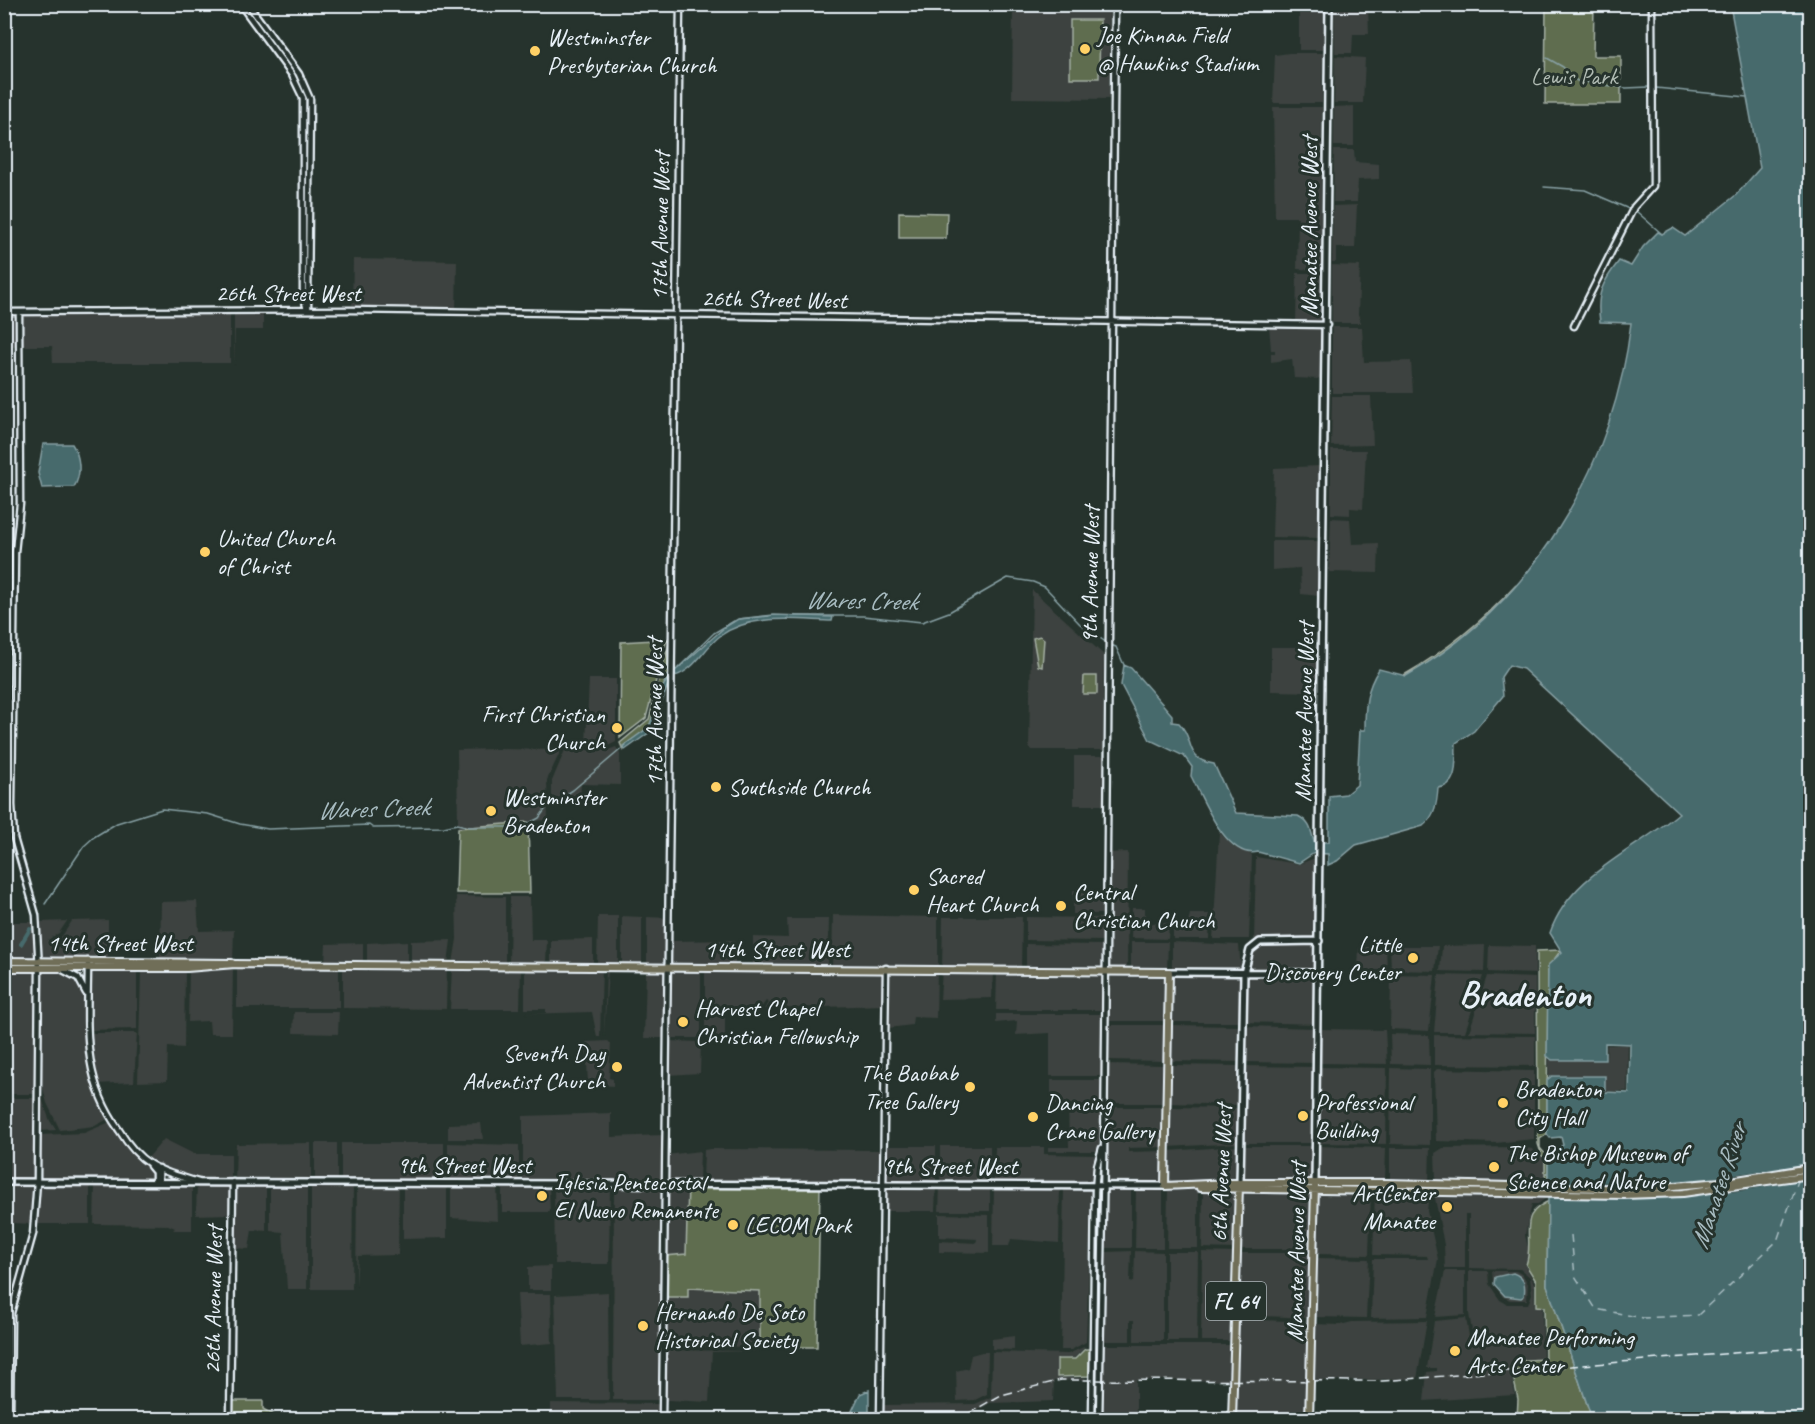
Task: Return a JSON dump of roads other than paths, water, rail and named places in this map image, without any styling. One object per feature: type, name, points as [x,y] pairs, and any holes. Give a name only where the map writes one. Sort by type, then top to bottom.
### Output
[{"type":"main road","name":"Manatee Avenue West","points":[[1309,1419],[1321,839],[1329,4]]},
{"type":"main road","name":"6th Avenue West","points":[[1232,1419],[1244,973],[1252,948],[1259,942],[1319,941]]},
{"type":"main road","name":"14th Street West","points":[[4,961],[59,968],[87,965]]},
{"type":"main road","name":"14th Street West","points":[[4,968],[39,965],[211,961],[235,964],[1318,973]]},
{"type":"main road","points":[[1166,1186],[1169,972]]},
{"type":"main road","points":[[1545,1191],[1673,1188],[1731,1182],[1810,1168]]},
{"type":"main road","points":[[1545,1191],[1683,1193],[1810,1175]]},
{"type":"main road","name":"9th Street West","points":[[4,1182],[1166,1186],[1348,1186],[1387,1183],[1470,1189]]},
{"type":"main road","points":[[1366,1189],[1384,1186],[1387,1183]]},
{"type":"main road","name":"9th Street West","points":[[1348,1186],[1366,1189],[1545,1191]]},
{"type":"street","points":[[240,4],[292,75],[303,98],[303,293],[307,310]]},
{"type":"street","points":[[248,4],[299,74],[310,99],[307,310]]},
{"type":"street","name":"17th Avenue West","points":[[662,1419],[680,4]]},
{"type":"street","name":"9th Avenue West","points":[[1099,1185],[1103,1146],[1114,4]]},
{"type":"street","points":[[1574,326],[1634,207],[1653,186],[1652,4]]},
{"type":"street","name":"26th Street West","points":[[4,312],[307,310],[1327,325]]},
{"type":"street","points":[[10,1419],[11,1313],[33,1234],[37,1182],[39,965],[36,915],[12,825],[15,527],[20,504],[20,312]]},
{"type":"street","points":[[87,965],[88,1057],[98,1094],[128,1144],[149,1163],[155,1172],[157,1182]]},
{"type":"street","points":[[59,968],[78,978],[87,996]]},
{"type":"street","points":[[880,1419],[886,968]]},
{"type":"street","points":[[149,1163],[198,1182]]},
{"type":"street","points":[[157,1182],[159,1168]]},
{"type":"street","name":"26th Avenue West","points":[[230,1419],[233,1182]]},
{"type":"street","points":[[1092,1419],[1099,1185]]},
{"type":"street","points":[[1099,1185],[1099,1419]]},
{"type":"water","name":"Manatee River","points":[[1730,5],[1810,5],[1810,1419],[1592,1419],[1547,1285],[1548,1198],[1552,1184],[1548,1183],[1548,1153],[1563,1145],[1561,1137],[1550,1138],[1547,1134],[1547,1080],[1552,1076],[1605,1076],[1605,1092],[1629,1093],[1630,1044],[1605,1043],[1605,1060],[1552,1060],[1547,1056],[1548,965],[1562,952],[1550,933],[1559,912],[1588,879],[1679,813],[1523,669],[1509,665],[1501,677],[1503,696],[1474,731],[1456,743],[1456,764],[1453,777],[1445,786],[1438,788],[1435,809],[1423,826],[1356,845],[1337,861],[1328,865],[1328,854],[1314,853],[1299,863],[1258,852],[1246,852],[1236,847],[1217,826],[1191,776],[1192,767],[1184,756],[1150,740],[1121,685],[1124,665],[1131,668],[1172,715],[1172,722],[1179,723],[1184,729],[1191,748],[1198,758],[1214,764],[1236,813],[1298,816],[1308,824],[1314,842],[1329,842],[1329,796],[1346,794],[1357,785],[1360,730],[1365,730],[1367,698],[1379,669],[1406,676],[1451,646],[1492,611],[1529,571],[1560,527],[1586,479],[1607,429],[1622,377],[1631,323],[1600,322],[1600,296],[1608,276],[1619,261],[1631,266],[1643,247],[1658,232],[1662,234],[1673,228],[1685,236],[1736,195],[1760,168]]},
{"type":"water","points":[[43,444],[72,444],[79,465],[77,482],[74,487],[42,488],[38,473]]},
{"type":"water","points":[[774,615],[833,617],[832,621],[789,619],[760,621],[732,629],[714,641],[688,669],[675,676],[675,671],[725,627],[738,619]]},
{"type":"water","points":[[671,674],[655,724],[650,732],[625,750],[623,746],[649,727],[662,688]]},
{"type":"water","points":[[1513,1273],[1520,1277],[1525,1288],[1524,1296],[1521,1298],[1505,1296],[1494,1284],[1495,1277]]},
{"type":"water","points":[[869,1390],[869,1419],[852,1419],[852,1411],[860,1394]]},
{"type":"waterway","points":[[1547,58],[1563,67],[1577,81],[1626,88],[1649,87]]},
{"type":"waterway","points":[[1656,88],[1747,97]]},
{"type":"waterway","points":[[1544,187],[1585,190],[1629,209]]},
{"type":"waterway","points":[[1636,211],[1662,234]]},
{"type":"waterway","name":"Wares Creek","points":[[792,616],[863,616],[922,622],[949,612],[1008,578],[1033,582],[1045,587],[1080,624],[1107,643]]},
{"type":"waterway","name":"Wares Creek","points":[[739,619],[769,616]]},
{"type":"waterway","name":"Wares Creek","points":[[678,668],[714,633],[734,621]]},
{"type":"waterway","name":"Wares Creek","points":[[1111,645],[1116,647],[1124,665]]},
{"type":"waterway","name":"Wares Creek","points":[[664,683],[668,672]]},
{"type":"waterway","name":"Wares Creek","points":[[45,904],[84,846],[94,837],[117,823],[162,809],[208,814],[240,824],[268,829],[369,825],[373,828],[444,827],[457,824],[470,827],[522,827],[539,818],[547,807],[573,790],[626,745]]},
{"type":"waterway","points":[[21,944],[30,929]]},
{"type":"railway","points":[[957,1420],[1001,1395],[1061,1380],[1382,1381],[1810,1347]]},
{"type":"place","name":"Joe Kinnan Field @ Hawkins Stadium","points":[[1085,49]]},
{"type":"place","name":"Westminster Presbyterian Church","points":[[535,51]]},
{"type":"place","name":"United Church of Christ","points":[[205,552]]},
{"type":"place","name":"First Christian Church","points":[[617,728]]},
{"type":"place","name":"Southside Church","points":[[716,787]]},
{"type":"place","name":"Westminster Bradenton","points":[[491,811]]},
{"type":"place","name":"Sacred Heart Church","points":[[914,890]]},
{"type":"place","name":"Central Christian Church","points":[[1061,906]]},
{"type":"place","name":"Little Discovery Center","points":[[1413,958]]},
{"type":"place","name":"Harvest Chapel Christian Fellowship","points":[[683,1022]]},
{"type":"place","name":"Seventh Day Adventist Church","points":[[617,1067]]},
{"type":"place","name":"The Baobab Tree Gallery","points":[[970,1087]]},
{"type":"place","name":"Bradenton City Hall","points":[[1503,1103]]},
{"type":"place","name":"Professional Building","points":[[1303,1116]]},
{"type":"place","name":"Dancing Crane Gallery","points":[[1033,1117]]},
{"type":"place","name":"The Bishop Museum of Science and Nature","points":[[1494,1167]]},
{"type":"place","name":"Iglesia Pentecostal El Nuevo Remanente","points":[[542,1196]]},
{"type":"place","name":"ArtCenter Manatee","points":[[1447,1207]]},
{"type":"place","name":"LECOM Park","points":[[733,1225]]},
{"type":"place","name":"Hernando De Soto Historical Society","points":[[643,1326]]},
{"type":"place","name":"Manatee Performing Arts Center","points":[[1455,1351]]},
{"type":"district","name":"Bradenton","points":[[1525,993]]},
{"type":"park label","name":"Lewis Park","points":[[1574,76]]}]
